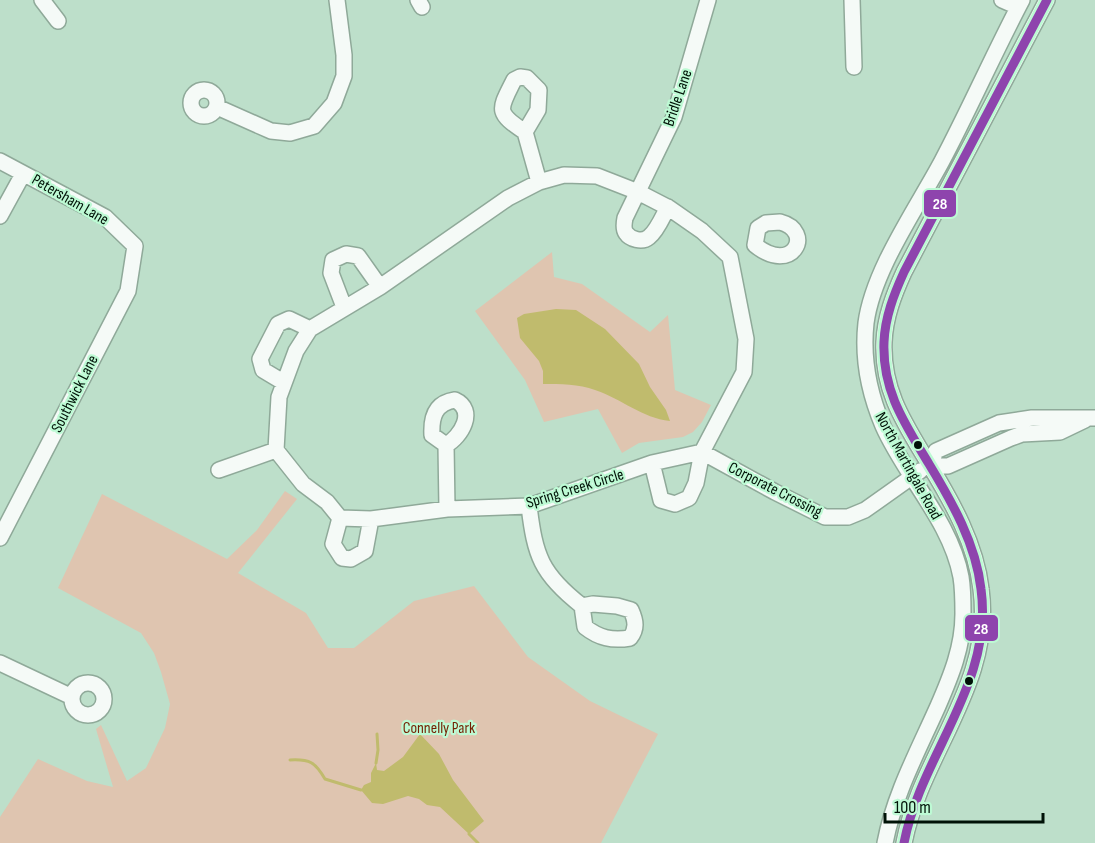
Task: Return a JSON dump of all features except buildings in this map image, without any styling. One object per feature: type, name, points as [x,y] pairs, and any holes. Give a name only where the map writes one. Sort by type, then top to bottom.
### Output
[{"type":"street","points":[[42,0],[58,21]]},
{"type":"street","points":[[218,107],[271,130],[290,133],[314,126],[334,103],[344,76],[344,55],[337,0]]},
{"type":"street","name":"Bridle Lane","points":[[668,207],[649,238],[641,240],[626,233],[625,218],[674,117],[708,0]]},
{"type":"street","points":[[852,0],[854,67]]},
{"type":"street","points":[[1002,0],[1020,4]]},
{"type":"street","name":"North Martingale Road","points":[[904,843],[922,787],[973,673],[981,646],[983,614],[978,568],[967,535],[930,465],[904,426],[891,394],[885,366],[884,342],[889,309],[904,272],[1047,0]]},
{"type":"street","name":"North Martingale Road","points":[[885,843],[888,823],[898,794],[956,662],[963,616],[961,577],[954,553],[886,433],[875,406],[865,363],[865,340],[870,306],[886,263],[943,159],[1020,4]]},
{"type":"street","points":[[525,132],[539,182]]},
{"type":"street","name":"Petersham Lane","points":[[0,161],[105,217],[135,246]]},
{"type":"street","points":[[0,216],[23,174]]},
{"type":"street","points":[[371,519],[364,551],[351,559],[342,558],[333,544],[340,518],[327,502],[303,484],[276,450],[279,397],[296,351],[310,329],[380,287],[508,198],[539,182],[564,175],[597,176],[638,192],[668,207],[702,231],[730,257],[746,339],[744,372],[702,452],[696,483],[689,498],[675,504],[661,500],[652,463]]},
{"type":"street","points":[[730,257],[755,245]]},
{"type":"street","name":"Southwick Lane","points":[[0,538],[128,291],[135,246]]},
{"type":"street","points":[[344,307],[331,273],[333,260],[346,254],[358,256],[380,287]]},
{"type":"street","points":[[283,382],[264,370],[260,359],[278,324],[289,319],[310,329]]},
{"type":"street","points":[[930,465],[936,451],[999,423],[1032,418],[1091,418]]},
{"type":"street","points":[[446,445],[447,510]]},
{"type":"street","points":[[219,470],[276,450]]},
{"type":"street","name":"Corporate Crossing","points":[[702,452],[825,517],[848,517],[865,510],[930,465]]},
{"type":"street","name":"Spring Creek Circle","points":[[340,518],[371,519],[447,510],[529,506],[652,463],[702,452]]},
{"type":"street","points":[[529,506],[533,540],[540,559],[565,593],[582,606]]},
{"type":"street","points":[[0,663],[72,697]]},
{"type":"green space","points":[[552,252],[554,277],[582,284],[650,332],[668,315],[675,390],[711,405],[702,422],[693,432],[683,437],[639,443],[622,453],[598,409],[544,422],[525,380],[475,311]]},
{"type":"green space","name":"Connelly Park","points":[[285,491],[297,499],[238,573],[306,613],[328,648],[354,648],[414,601],[474,586],[528,657],[590,701],[658,734],[601,843],[0,843],[0,817],[38,759],[87,781],[113,787],[96,729],[101,725],[127,781],[146,768],[165,728],[170,704],[154,653],[141,633],[58,588],[102,494],[227,559],[257,530]]},
{"type":"shaded area","points":[[556,309],[576,310],[605,329],[639,364],[670,421],[650,416],[589,388],[543,384],[543,371],[539,361],[520,338],[517,318],[524,314]]},
{"type":"shaded area","points":[[420,734],[439,754],[453,780],[484,821],[469,834],[440,807],[427,805],[419,799],[408,796],[383,804],[372,803],[361,790],[364,785],[371,782],[371,773],[376,763],[377,770],[384,771],[403,757]]},
{"type":"waterway","points":[[376,763],[377,734]]},
{"type":"waterway","points":[[290,760],[311,763],[325,779],[361,790]]},
{"type":"waterway","points":[[469,834],[478,843]]},
{"type":"transit line","name":"28","points":[[904,843],[925,779],[967,688],[977,656],[982,624],[981,589],[974,556],[962,524],[904,421],[891,392],[884,360],[886,324],[904,272],[1047,0]]}]
